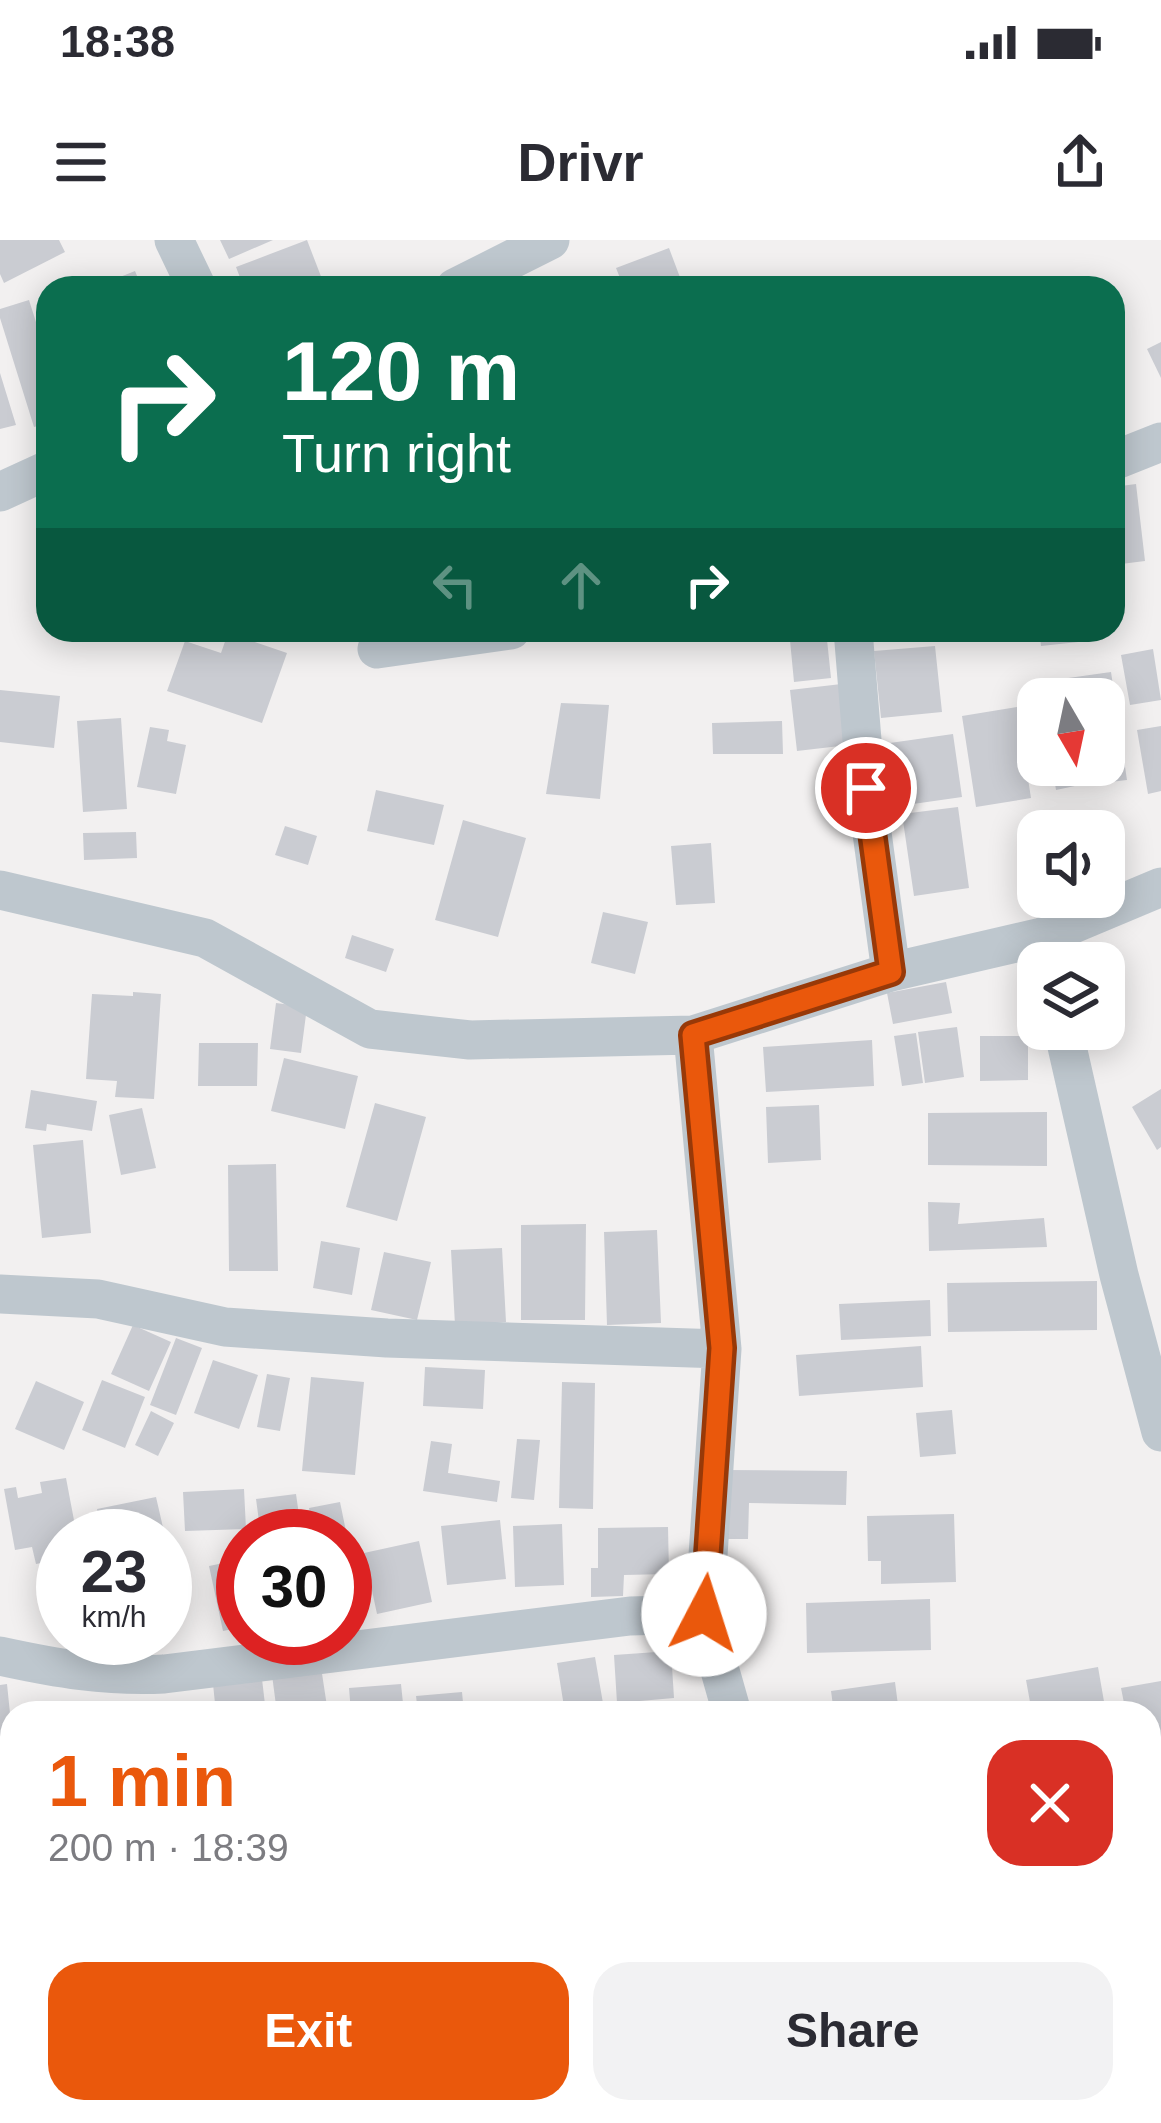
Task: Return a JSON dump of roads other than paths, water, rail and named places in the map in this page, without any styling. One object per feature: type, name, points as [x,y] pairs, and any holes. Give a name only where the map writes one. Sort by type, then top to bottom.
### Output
[{"type":"street","points":[[174,240],[191,276]]},
{"type":"street","points":[[479,276],[550,240]]},
{"type":"street","points":[[1125,456],[1161,442]]},
{"type":"street","points":[[0,492],[36,476]]},
{"type":"street","points":[[377,650],[431,642]]},
{"type":"street","points":[[854,642],[866,788],[891,972]]},
{"type":"street","points":[[1060,942],[1161,887]]},
{"type":"street","points":[[0,890],[205,938],[370,1029],[470,1040],[693,1035],[891,972],[1017,954]]},
{"type":"street","points":[[693,1035],[722,1348],[704,1614],[729,1701]]},
{"type":"street","points":[[1068,1050],[1161,1432]]},
{"type":"street","points":[[0,1294],[98,1298],[248,1329],[722,1348]]},
{"type":"street","points":[[0,1656],[71,1671],[164,1674],[630,1616],[704,1614]]}]
